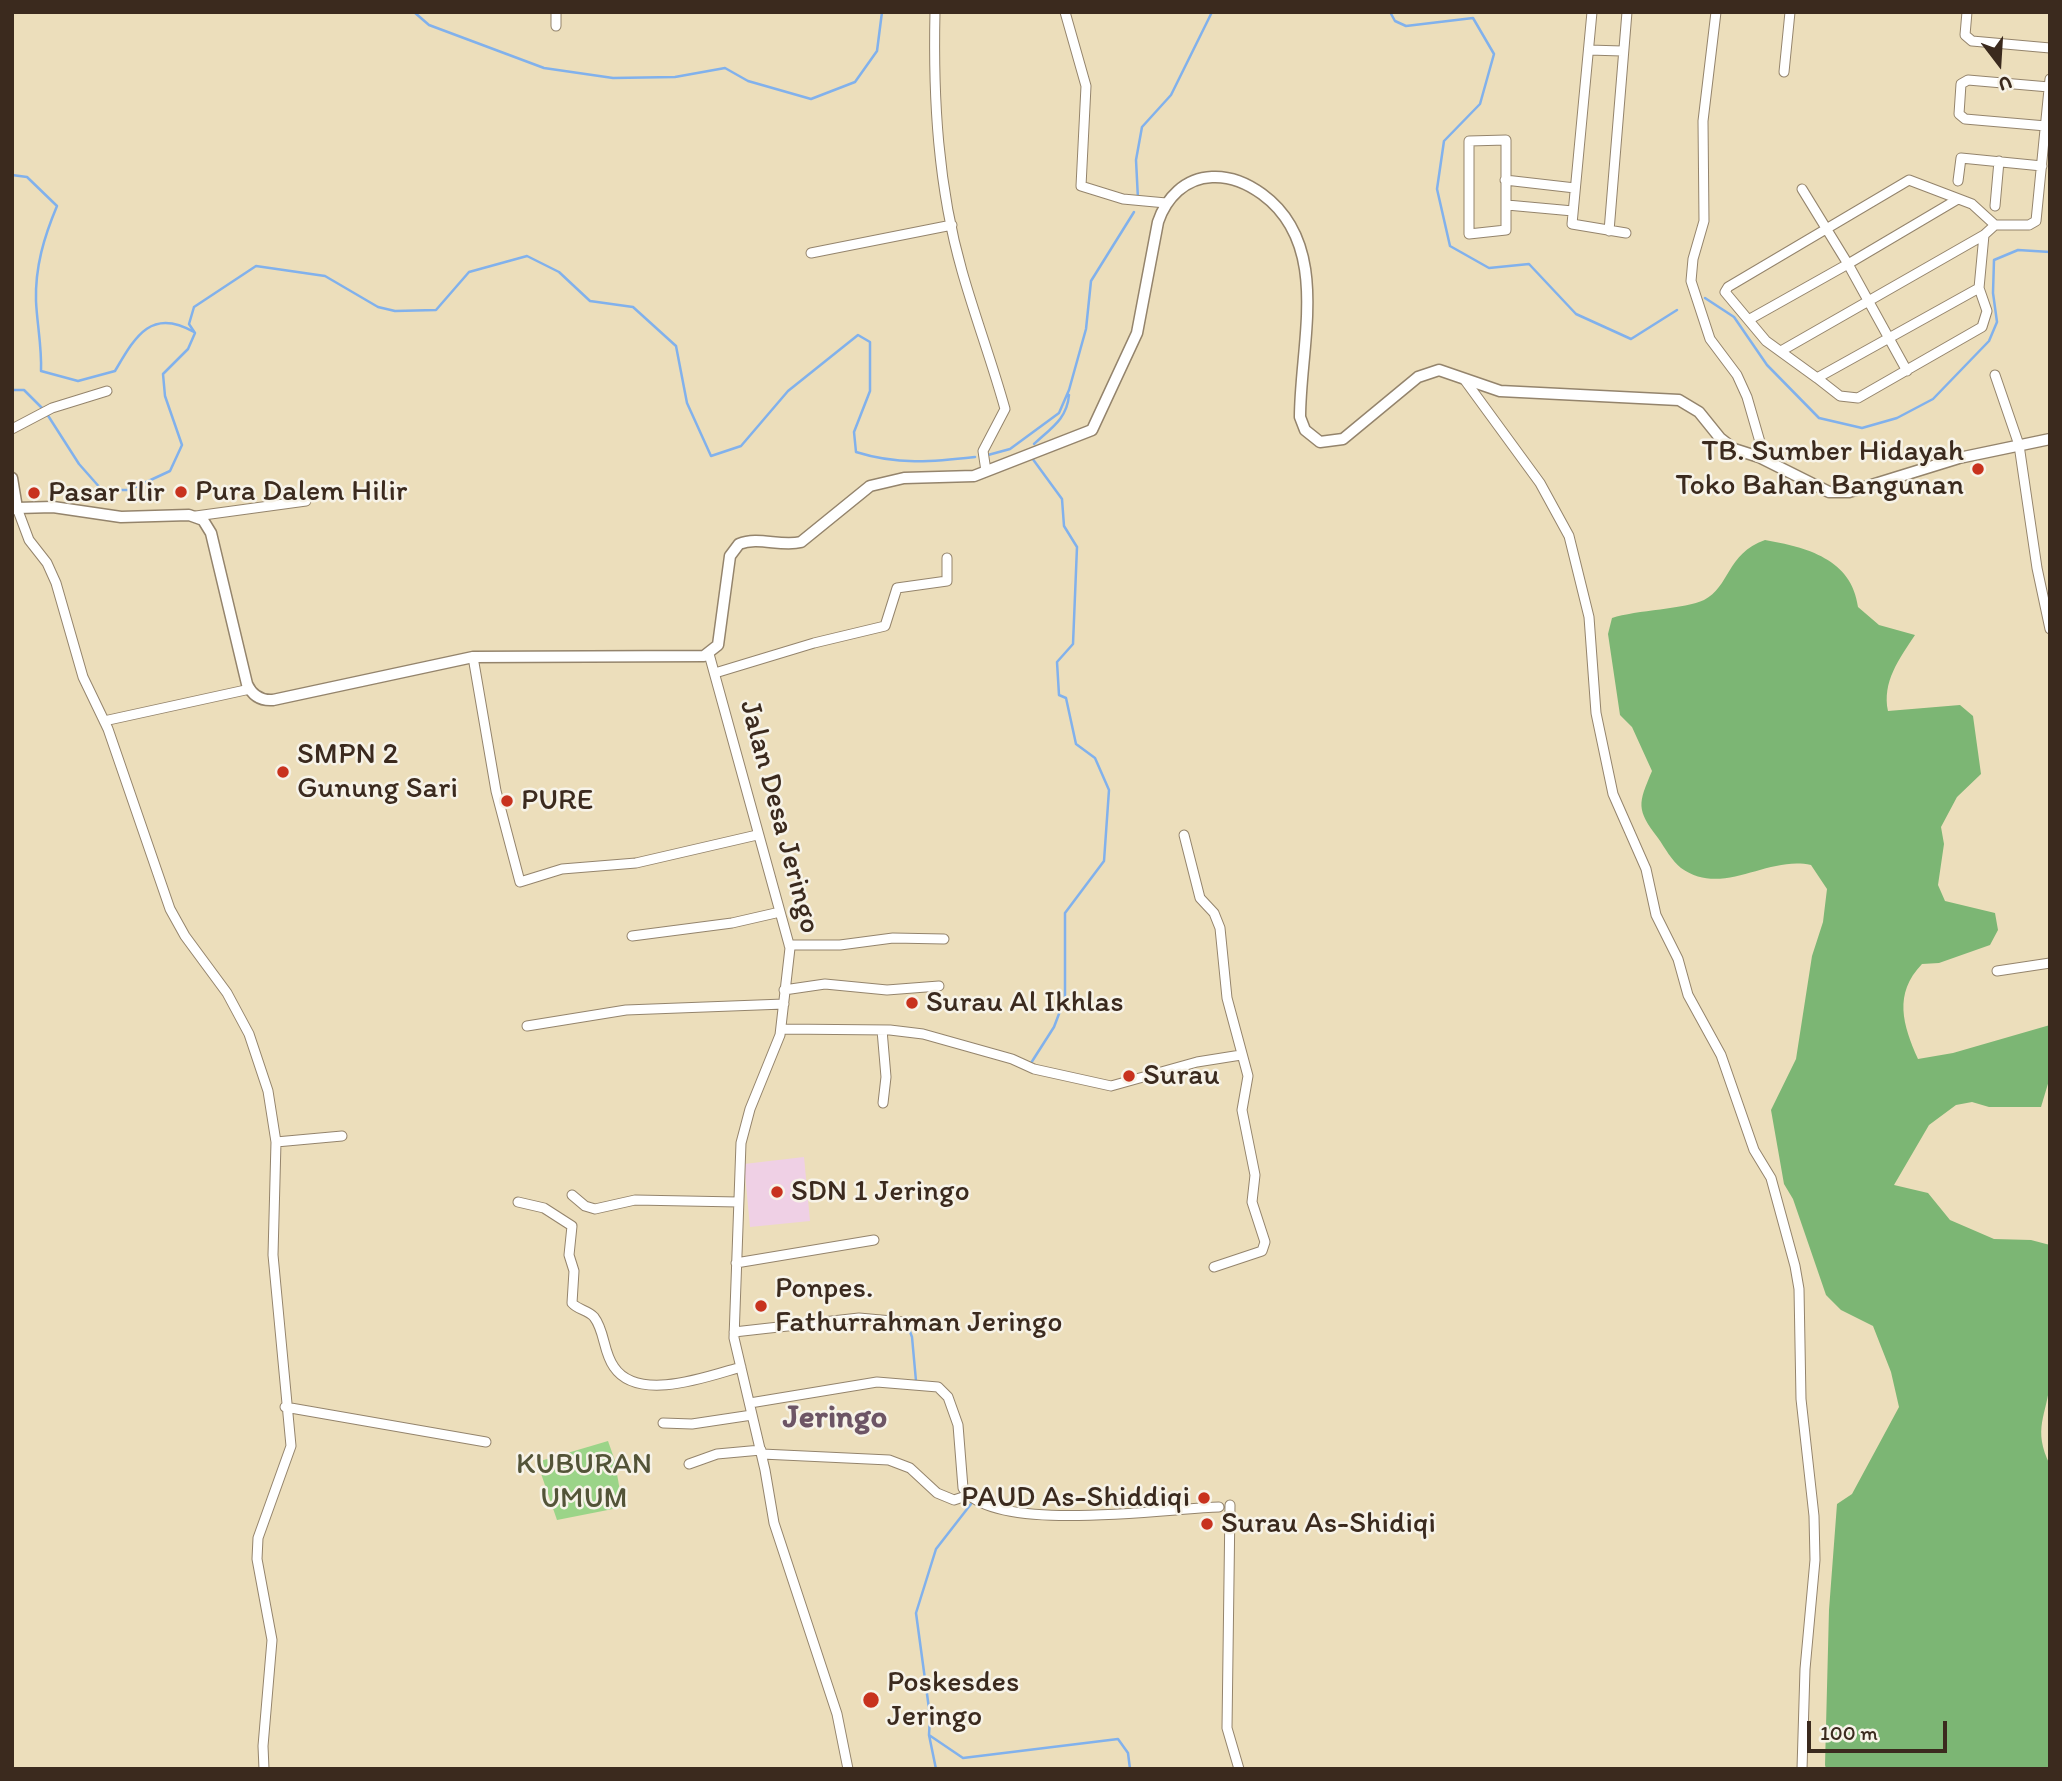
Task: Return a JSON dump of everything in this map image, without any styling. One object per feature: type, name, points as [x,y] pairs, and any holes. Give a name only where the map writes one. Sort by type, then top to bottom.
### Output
[{"type":"street","points":[[556,12],[556,26]]},
{"type":"street","points":[[935,12],[935,127],[952,225],[961,270],[1005,409],[983,451],[986,471]]},
{"type":"street","points":[[1065,12],[1086,86],[1081,186],[1123,199],[1166,203]]},
{"type":"street","points":[[1592,12],[1572,224],[1626,233]]},
{"type":"street","points":[[1609,231],[1627,12]]},
{"type":"street","points":[[1716,12],[1702,142],[1704,221],[1691,267],[1691,281],[1710,339],[1737,375],[1747,397],[1760,442],[1759,457]]},
{"type":"street","points":[[1784,72],[1790,12]]},
{"type":"street","points":[[1967,12],[1965,35],[1972,41],[2050,48]]},
{"type":"street","points":[[1589,50],[1622,51]]},
{"type":"street","points":[[2046,126],[1965,119],[1959,114],[1961,85],[1968,79],[2049,87]]},
{"type":"street","points":[[1781,351],[1984,235],[1995,225],[2029,225],[2036,221],[2044,170],[2050,79]]},
{"type":"street","points":[[1506,140],[1507,205],[1506,230],[1469,234],[1469,141],[1506,140]]},
{"type":"street","points":[[1958,181],[1958,157],[1999,161],[2044,170]]},
{"type":"street","points":[[1995,206],[1999,161]]},
{"type":"street","points":[[197,516],[210,529],[250,689],[258,698],[273,700],[472,657],[709,654],[719,642],[730,556],[739,544],[801,542],[813,536],[861,491],[888,480],[965,477],[1083,436],[1095,426],[1137,333],[1158,222],[1166,203],[1192,182],[1207,177],[1230,178],[1265,196],[1292,228],[1306,267],[1300,417],[1311,437],[1325,443],[1343,439],[1429,371],[1445,370],[1500,391],[1671,398],[1699,412],[1720,438],[1734,449],[1759,457],[1819,489],[1838,493],[1959,458],[2050,439]]},
{"type":"street","points":[[1505,180],[1575,188]]},
{"type":"street","points":[[1984,235],[1979,288],[1987,311],[1984,325],[1858,398],[1850,399],[1835,393],[1766,341],[1751,319],[1725,295],[1725,289],[1909,180],[1972,204],[1995,225]]},
{"type":"street","points":[[1802,189],[1848,264],[1907,371]]},
{"type":"street","points":[[1751,319],[1958,199]]},
{"type":"street","points":[[1507,205],[1573,211]]},
{"type":"street","points":[[2038,215],[2050,216]]},
{"type":"street","points":[[811,253],[952,225]]},
{"type":"street","points":[[1817,378],[1979,288]]},
{"type":"street","points":[[1995,375],[2019,445],[2050,629]]},
{"type":"street","points":[[1464,379],[1539,483],[1569,536],[1590,617],[1596,713],[1613,794],[1646,869],[1656,915],[1678,959],[1688,995],[1721,1055],[1754,1150],[1771,1178],[1795,1266],[1799,1289],[1801,1399],[1814,1516],[1815,1560],[1805,1669],[1801,1769]]},
{"type":"street","points":[[12,429],[52,408],[107,391]]},
{"type":"street","points":[[12,478],[15,506],[29,540],[51,572],[83,677],[104,721],[170,909],[231,999],[255,1048],[268,1091],[276,1142],[273,1255],[285,1407],[291,1446],[260,1529],[257,1549],[272,1640],[263,1746],[264,1769]]},
{"type":"street","points":[[15,506],[53,507],[121,517],[197,516],[306,501]]},
{"type":"street","points":[[715,673],[814,643],[886,626],[897,588],[947,581],[947,558]]},
{"type":"street","name":"Jalan Desa Jeringo","points":[[709,654],[789,945],[781,1029],[743,1131],[734,1332],[774,1523],[837,1714],[848,1769]]},
{"type":"street","points":[[472,657],[496,791],[520,881],[562,869],[636,863],[757,835]]},
{"type":"street","points":[[104,721],[250,689]]},
{"type":"street","points":[[1184,835],[1200,898],[1214,912],[1220,928],[1224,955],[1223,975],[1248,1076],[1242,1110],[1255,1175],[1252,1202],[1265,1242],[1262,1251],[1214,1267]]},
{"type":"street","points":[[632,936],[719,925],[780,912]]},
{"type":"street","points":[[789,945],[840,945],[893,938],[944,939]]},
{"type":"street","points":[[1997,971],[2050,963]]},
{"type":"street","points":[[784,990],[825,984],[887,990],[939,986]]},
{"type":"street","points":[[527,1026],[626,1010],[784,1004]]},
{"type":"street","points":[[781,1029],[882,1030],[940,1037],[1012,1059],[1034,1069],[1111,1086],[1197,1062],[1241,1055]]},
{"type":"street","points":[[882,1030],[886,1075],[883,1103]]},
{"type":"street","points":[[276,1142],[342,1136]]},
{"type":"street","points":[[572,1195],[584,1206],[596,1209],[635,1200],[738,1202]]},
{"type":"street","points":[[518,1202],[544,1208],[572,1226],[569,1255],[574,1271],[572,1303],[594,1318],[608,1358],[621,1375],[644,1383],[669,1386],[741,1367]]},
{"type":"street","points":[[736,1263],[874,1240]]},
{"type":"street","points":[[734,1332],[859,1318],[903,1322]]},
{"type":"street","points":[[750,1403],[877,1382],[938,1387],[948,1397],[958,1424],[962,1446],[961,1481],[969,1496]]},
{"type":"street","points":[[285,1407],[486,1442]]},
{"type":"street","points":[[663,1423],[692,1424],[752,1415]]},
{"type":"street","points":[[689,1464],[717,1454],[761,1452],[889,1460],[910,1468],[937,1493],[954,1500],[969,1496],[998,1507],[1061,1517],[1219,1507]]},
{"type":"street","points":[[1230,1505],[1227,1728],[1240,1769]]},
{"type":"shaded area","name":"SDN 1 Jeringo","points":[[804,1157],[810,1221],[750,1227],[744,1164]]},
{"type":"green space","points":[[1765,540],[1796,547],[1825,558],[1847,577],[1858,607],[1879,625],[1915,635],[1890,681],[1887,690],[1888,711],[1960,705],[1973,716],[1981,774],[1957,797],[1941,827],[1944,844],[1938,885],[1945,901],[1995,913],[1998,930],[1990,945],[1939,963],[1922,964],[1913,975],[1904,998],[1904,1010],[1908,1034],[1918,1059],[1953,1053],[2050,1025],[2050,1077],[2041,1107],[1989,1107],[1972,1102],[1956,1105],[1929,1125],[1894,1185],[1928,1193],[1950,1220],[1994,1239],[2031,1240],[2050,1245],[2051,1364],[2041,1431],[2050,1465],[2050,1769],[1826,1769],[1825,1765],[1829,1610],[1837,1504],[1852,1494],[1899,1407],[1891,1372],[1873,1326],[1841,1310],[1826,1295],[1793,1199],[1784,1184],[1771,1110],[1796,1059],[1812,956],[1823,922],[1827,889],[1811,865],[1778,865],[1729,878],[1713,879],[1697,876],[1675,862],[1643,813],[1642,799],[1652,771],[1632,727],[1620,715],[1608,634],[1612,618],[1704,600],[1719,587],[1743,553]]},
{"type":"green space","name":"KUBURAN UMUM","points":[[608,1441],[623,1507],[557,1520],[537,1462]]},
{"type":"waterway","points":[[414,12],[429,25],[544,68],[613,78],[675,77],[725,68],[748,81],[811,99],[855,82],[877,51],[882,12]]},
{"type":"waterway","points":[[1138,199],[1136,160],[1142,127],[1171,95],[1212,12]]},
{"type":"waterway","points":[[1390,12],[1395,21],[1406,26],[1473,18],[1494,54],[1480,104],[1444,141],[1437,189],[1450,246],[1489,268],[1529,264],[1576,314],[1631,339],[1677,310]]},
{"type":"waterway","points":[[12,175],[27,177],[57,206],[44,241],[37,276],[41,371],[78,381],[115,371],[137,337],[155,324],[179,325],[194,332]]},
{"type":"waterway","points":[[988,455],[1010,449],[1059,413],[1069,390],[1086,329],[1091,281],[1134,212]]},
{"type":"waterway","points":[[1705,298],[1734,317],[1767,365],[1819,418],[1862,428],[1897,418],[1933,399],[1989,341],[1997,322],[1993,293],[1994,260],[2018,250],[2050,252]]},
{"type":"waterway","points":[[47,414],[79,464],[102,490],[129,490],[170,471],[182,445],[165,396],[163,374],[188,349],[195,333],[189,324],[194,307],[256,266],[325,276],[378,307],[395,311],[436,310],[469,272],[527,256],[559,272],[590,301],[633,307],[676,346],[687,403],[711,456],[741,446],[788,391],[858,335],[870,342],[870,391],[854,432],[856,452],[886,459],[915,461],[975,457]]},
{"type":"waterway","points":[[12,390],[24,390],[43,409]]},
{"type":"waterway","points":[[1034,444],[1062,417],[1069,395]]},
{"type":"waterway","points":[[1031,1063],[1054,1027],[1065,998],[1065,913],[1104,861],[1109,790],[1095,758],[1076,744],[1066,698],[1059,695],[1057,662],[1073,644],[1077,547],[1064,526],[1062,499],[1032,458]]},
{"type":"waterway","points":[[906,1321],[912,1337],[916,1381]]},
{"type":"waterway","points":[[936,1769],[929,1735],[930,1716],[916,1613],[936,1549],[971,1504]]},
{"type":"waterway","points":[[929,1735],[963,1758],[1118,1739],[1128,1753],[1130,1769]]},
{"type":"place","name":"TB. Sumber Hidayah Toko Bahan Bangunan","points":[[1978,469]]},
{"type":"place","name":"Pura Dalem Hilir","points":[[181,492]]},
{"type":"place","name":"Pasar Ilir","points":[[34,493]]},
{"type":"place","name":"SMPN 2 Gunung Sari","points":[[283,772]]},
{"type":"place","name":"PURE","points":[[507,801]]},
{"type":"place","name":"Surau Al Ikhlas","points":[[912,1003]]},
{"type":"place","name":"Surau","points":[[1129,1076]]},
{"type":"place","name":"SDN 1 Jeringo","points":[[777,1192]]},
{"type":"place","name":"Ponpes. Fathurrahman Jeringo","points":[[761,1306]]},
{"type":"place","name":"PAUD As-Shiddiqi","points":[[1204,1498]]},
{"type":"place","name":"Surau As-Shidiqi","points":[[1207,1524]]},
{"type":"place","name":"Poskesdes Jeringo","points":[[871,1700]]},
{"type":"district","name":"Jeringo","points":[[835,1419]]}]
